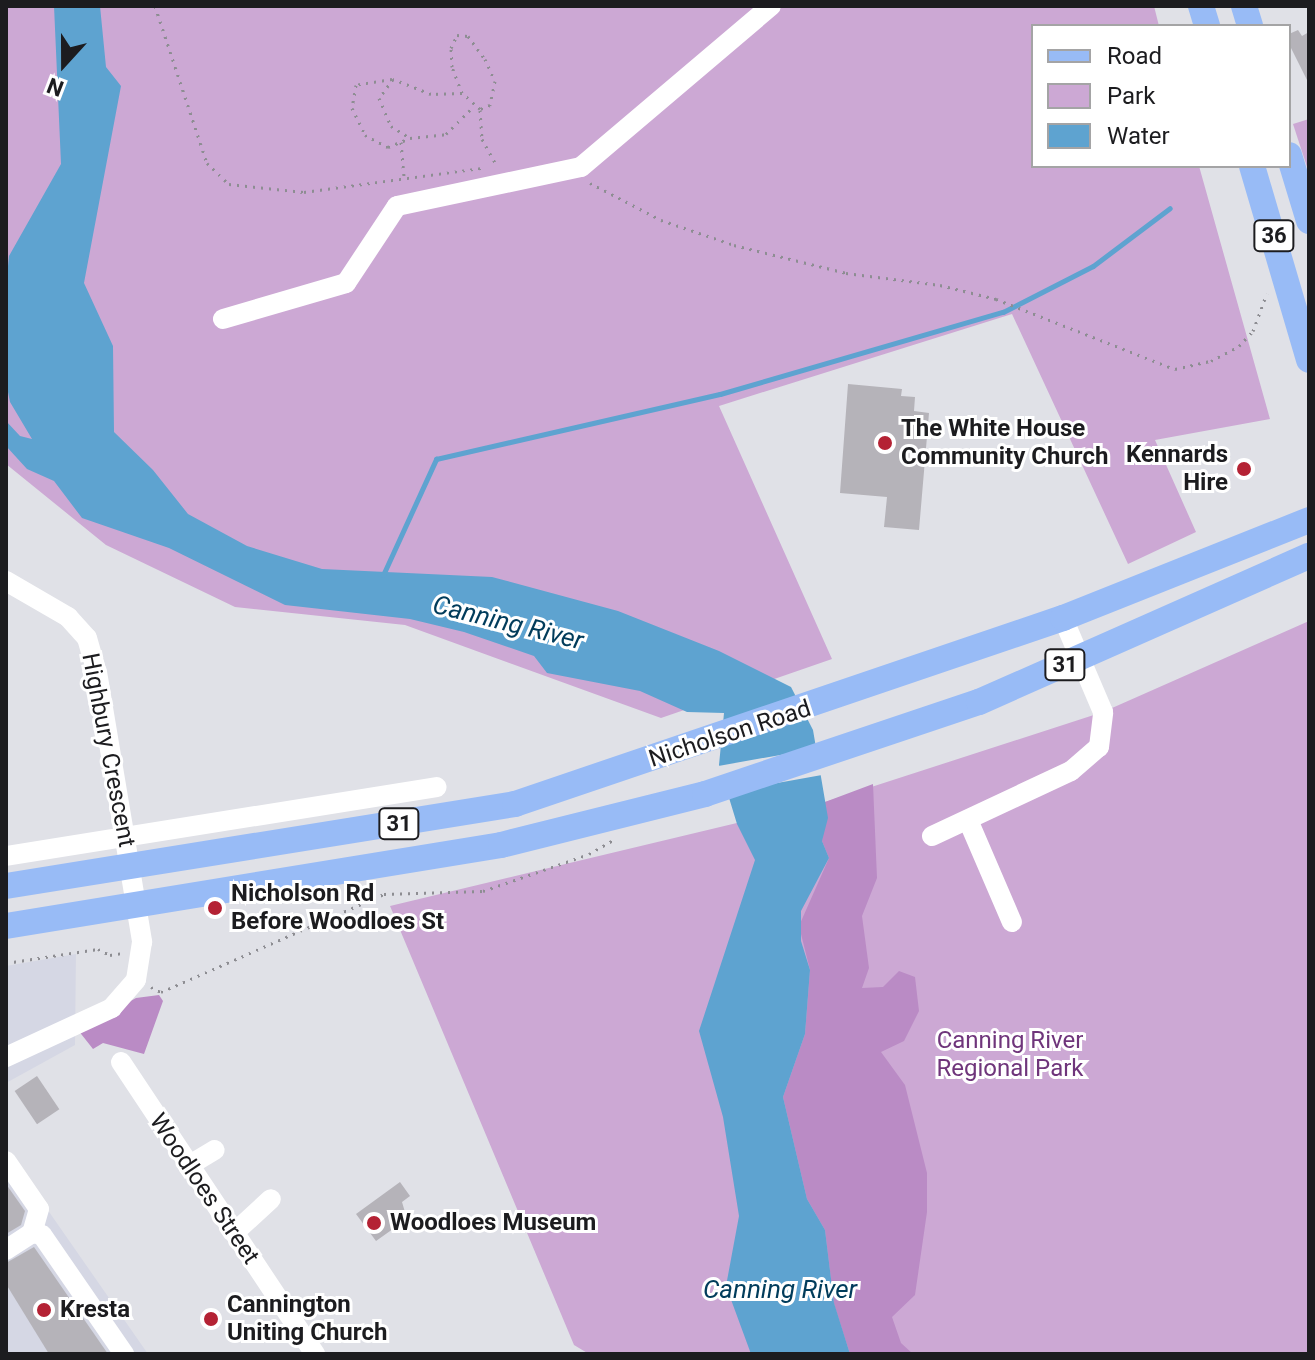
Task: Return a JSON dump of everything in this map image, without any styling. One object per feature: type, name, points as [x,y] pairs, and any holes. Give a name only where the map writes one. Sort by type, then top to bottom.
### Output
[{"type":"main road","name":"36","points":[[1291,162],[1309,221]]},
{"type":"main road","name":"36","points":[[1253,168],[1303,304],[1309,360]]},
{"type":"main road","points":[[1240,547],[1262,526],[1309,505]]},
{"type":"main road","name":"Nicholson Road","points":[[6,886],[515,804],[833,700],[1063,618],[1309,520]]},
{"type":"main road","name":"Nicholson Road","points":[[6,926],[501,845],[648,810],[875,740],[1082,657],[1309,556]]},
{"type":"street","points":[[223,319],[346,283],[397,206],[581,167],[771,6]]},
{"type":"street","name":"Highbury Crescent","points":[[6,581],[68,617],[87,638],[97,672],[130,866]]},
{"type":"street","points":[[932,836],[1071,771],[1099,747],[1103,712],[1063,618]]},
{"type":"street","points":[[6,856],[437,787]]},
{"type":"street","points":[[968,820],[1012,922]]},
{"type":"street","points":[[6,1057],[112,1008],[136,980],[142,950],[130,866]]},
{"type":"street","points":[[6,940],[56,918]]},
{"type":"street","name":"Woodloes Street","points":[[121,1062],[315,1354]]},
{"type":"street","points":[[188,1166],[215,1150]]},
{"type":"street","points":[[6,1161],[39,1209],[32,1233],[6,1250]]},
{"type":"street","points":[[234,1233],[271,1199]]},
{"type":"street","points":[[32,1233],[42,1235],[124,1354]]},
{"type":"path","points":[[457,35],[468,36],[495,81],[490,105],[480,109],[474,106],[462,93],[452,67],[451,48],[457,35]]},
{"type":"path","points":[[462,93],[431,94],[393,79],[356,85],[352,108],[365,135],[388,147],[410,138],[446,134],[474,106]]},
{"type":"path","points":[[393,79],[379,98],[391,126],[410,138]]},
{"type":"path","points":[[480,109],[482,139],[497,166]]},
{"type":"path","points":[[401,141],[404,178]]},
{"type":"path","points":[[1009,304],[1175,369],[1211,361],[1239,346],[1260,317],[1270,280]]},
{"type":"path","points":[[161,992],[384,894],[483,891],[589,854],[620,835]]},
{"type":"path","points":[[6,963],[98,949],[110,955],[142,950]]},
{"type":"shaded area","points":[[873,784],[877,878],[862,916],[869,968],[862,988],[883,987],[899,971],[915,977],[919,1011],[904,1041],[881,1052],[905,1085],[927,1173],[927,1212],[915,1295],[892,1317],[901,1343],[913,1354],[850,1354],[834,1304],[825,1230],[807,1199],[783,1097],[805,1034],[810,970],[799,926],[829,858],[822,841],[825,802]]},
{"type":"shaded area","points":[[76,954],[75,1045],[6,1083],[6,966]]},
{"type":"shaded area","points":[[159,995],[163,1001],[144,1054],[103,1043],[93,1049],[78,1030],[136,998]]},
{"type":"shaded area","points":[[6,1150],[148,1354],[6,1354]]},
{"type":"green space","points":[[6,6],[1154,6],[1158,24],[1031,24],[1031,168],[1200,168],[1270,419],[1155,440],[1196,532],[1128,564],[1012,314],[719,406],[832,659],[661,718],[405,625],[235,607],[106,545],[6,464]]},
{"type":"green space","points":[[1309,119],[1309,173],[1293,124]]},
{"type":"green space","name":"Canning River Regional Park","points":[[1309,621],[1309,1354],[589,1354],[574,1345],[390,906],[825,802],[1103,712]]},
{"type":"water","name":"Canning River","points":[[54,6],[100,6],[106,67],[121,86],[84,283],[113,346],[114,432],[153,470],[188,514],[247,546],[322,569],[492,577],[618,611],[719,651],[791,687],[813,730],[828,818],[822,841],[829,858],[801,911],[801,941],[810,970],[805,1034],[783,1097],[807,1199],[825,1230],[834,1303],[850,1354],[751,1354],[726,1286],[739,1216],[723,1117],[699,1031],[755,860],[737,824],[719,765],[724,713],[687,712],[640,691],[547,673],[534,656],[464,632],[410,619],[285,605],[169,548],[82,518],[54,481],[27,469],[6,446],[6,421],[20,436],[32,439],[10,402],[6,382],[6,286],[9,256],[61,164]]},
{"type":"pier","points":[[820,748],[825,775],[720,793],[716,766]]},
{"type":"building","points":[[1298,30],[1302,36],[1309,32],[1309,84],[1291,48],[1291,33]]},
{"type":"building","name":"The White House Community Church","points":[[848,384],[902,389],[901,396],[915,397],[914,411],[929,413],[919,530],[884,527],[887,497],[840,493]]},
{"type":"building","points":[[37,1076],[59,1109],[37,1124],[15,1091]]},
{"type":"building","points":[[400,1182],[410,1196],[402,1202],[407,1219],[376,1241],[356,1214]]},
{"type":"building","points":[[6,1184],[25,1211],[21,1225],[6,1234]]},
{"type":"building","points":[[34,1247],[108,1354],[49,1354],[6,1284],[6,1263]]},
{"type":"waterway","points":[[383,575],[436,459],[720,394],[1003,312],[1093,266],[1170,208]]},
{"type":"place","name":"The White House Community Church","points":[[885,443]]},
{"type":"place","name":"Kennards Hire","points":[[1244,469]]},
{"type":"place","name":"Nicholson Rd Before Woodloes St","points":[[215,908]]},
{"type":"place","name":"Woodloes Museum","points":[[374,1223]]},
{"type":"place","name":"Kresta","points":[[44,1310]]},
{"type":"place","name":"Cannington Uniting Church","points":[[211,1319]]}]
